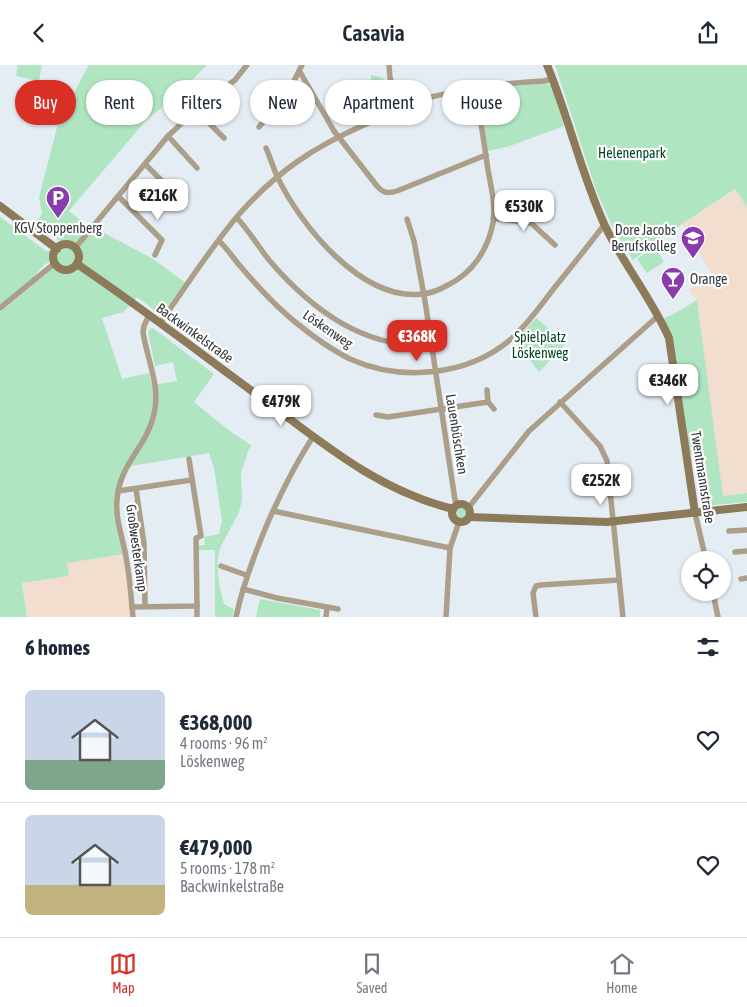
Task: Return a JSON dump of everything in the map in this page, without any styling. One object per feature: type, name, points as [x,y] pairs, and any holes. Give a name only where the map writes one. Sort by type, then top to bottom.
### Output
[{"type":"main road","name":"Twentmannstraße","points":[[547,65],[591,194],[604,225],[658,316],[671,345],[695,513]]},
{"type":"main road","points":[[0,206],[56,249]]},
{"type":"main road","points":[[64,245],[75,248],[79,256],[77,264],[72,269],[64,270],[58,267],[55,263],[54,255],[56,249],[64,245]]},
{"type":"main road","name":"Backwinkelstraße","points":[[77,264],[361,471],[428,502],[456,507]]},
{"type":"main road","points":[[464,504],[469,507],[470,517],[466,521],[459,522],[452,516],[456,507],[464,504]]},
{"type":"main road","points":[[470,517],[613,521],[747,507]]},
{"type":"street","points":[[235,80],[247,65]]},
{"type":"street","points":[[258,127],[289,91],[302,65]]},
{"type":"street","points":[[389,65],[390,80]]},
{"type":"street","points":[[300,72],[334,131],[380,190],[388,193],[486,155]]},
{"type":"street","points":[[520,82],[553,79]]},
{"type":"street","points":[[75,248],[168,136],[180,125]]},
{"type":"street","points":[[211,125],[224,138]]},
{"type":"street","points":[[160,323],[237,218],[278,176],[306,155],[338,136],[362,125]]},
{"type":"street","points":[[266,148],[278,176],[306,222],[331,251],[366,280],[385,289],[424,294],[454,282],[474,265],[486,246],[493,218],[482,125]]},
{"type":"street","points":[[168,136],[197,168]]},
{"type":"street","points":[[145,164],[179,198]]},
{"type":"street","points":[[119,197],[162,240],[155,255]]},
{"type":"street","points":[[237,218],[263,252],[288,280],[319,307],[345,325],[367,336],[392,343],[432,344]]},
{"type":"street","points":[[493,218],[531,223],[554,245]]},
{"type":"street","name":"Lauenbüschken","points":[[407,219],[414,241],[424,294],[456,507]]},
{"type":"street","name":"Löskenweg","points":[[219,241],[257,286],[282,310],[315,337],[338,352],[361,363],[383,369],[408,372],[436,371],[453,368],[476,360],[511,339],[532,317],[604,225]]},
{"type":"street","points":[[0,308],[55,263]]},
{"type":"street","name":"Großwesterkamp","points":[[133,617],[129,573],[117,515],[118,491],[126,468],[147,433],[155,413],[156,390],[143,332],[149,315]]},
{"type":"street","points":[[469,507],[529,431],[658,316]]},
{"type":"street","points":[[487,390],[488,402],[494,409]]},
{"type":"street","points":[[376,415],[388,417],[488,402]]},
{"type":"street","points":[[560,402],[605,454],[623,617]]},
{"type":"street","points":[[236,617],[246,575],[273,511],[290,474],[313,437]]},
{"type":"street","points":[[189,459],[201,536],[196,538],[197,617]]},
{"type":"street","points":[[118,491],[192,481]]},
{"type":"street","points":[[136,489],[144,543],[145,606]]},
{"type":"street","points":[[273,511],[450,548]]},
{"type":"street","name":"Twentmannstraße","points":[[695,513],[704,551]]},
{"type":"street","points":[[446,617],[450,548],[459,522]]},
{"type":"street","points":[[729,531],[747,530]]},
{"type":"street","points":[[735,551],[747,551]]},
{"type":"street","points":[[221,566],[246,575]]},
{"type":"street","points":[[536,617],[533,593],[536,586],[619,579]]},
{"type":"street","points":[[243,589],[278,598],[338,609]]},
{"type":"street","points":[[715,601],[718,617]]},
{"type":"street","points":[[132,607],[197,606]]},
{"type":"street","points":[[326,617],[327,608]]},
{"type":"shaded area","points":[[736,189],[747,207],[747,493],[723,497],[697,300],[689,290],[713,276],[682,224]]},
{"type":"shaded area","points":[[124,554],[131,617],[27,617],[23,583],[69,576],[67,563]]},
{"type":"green space","points":[[18,65],[42,65],[39,80],[16,76]]},
{"type":"green space","points":[[89,65],[207,65],[192,80],[163,80],[163,107],[153,114],[153,80],[86,80],[86,125],[142,125],[69,211],[92,229],[93,227],[153,259],[186,283],[161,315],[137,297],[124,312],[102,318],[122,379],[149,373],[152,385],[177,381],[173,362],[155,366],[148,332],[153,328],[214,374],[194,402],[227,429],[252,446],[249,449],[241,473],[242,500],[239,512],[220,548],[219,555],[218,576],[224,604],[234,609],[232,617],[215,617],[215,550],[198,550],[198,546],[205,545],[204,537],[219,534],[222,521],[214,468],[209,453],[125,467],[117,488],[124,554],[67,563],[69,576],[22,583],[27,617],[0,617],[0,312],[49,272],[55,263],[54,254],[60,241],[36,224],[42,213],[39,197],[58,125],[76,125],[76,89]]},
{"type":"green space","name":"Helenenpark","points":[[555,65],[747,65],[747,207],[735,189],[682,224],[633,260],[612,226],[596,190]]},
{"type":"green space","points":[[371,75],[383,78],[384,80],[372,80]]},
{"type":"green space","points":[[547,83],[552,86],[564,126],[510,146],[488,151],[484,125],[520,125],[520,86]]},
{"type":"green space","points":[[0,217],[46,251],[51,250],[52,255],[50,262],[45,264],[30,281],[0,306]]},
{"type":"green space","points":[[655,247],[664,262],[647,273],[637,259]]},
{"type":"green space","points":[[697,300],[723,496],[747,493],[747,502],[705,506],[700,499],[692,454],[689,454],[664,318]]},
{"type":"green space","name":"Spielplatz Löskenweg","points":[[536,318],[566,343],[539,372],[515,341]]},
{"type":"green space","points":[[461,507],[467,513],[461,519],[455,513]]},
{"type":"green space","points":[[260,599],[320,610],[320,617],[256,617]]},
{"type":"place","name":"KGV Stoppenberg","points":[[58,219]]},
{"type":"place","name":"Dore Jacobs Berufskolleg","points":[[693,259]]},
{"type":"place","name":"Orange","points":[[673,300]]}]
